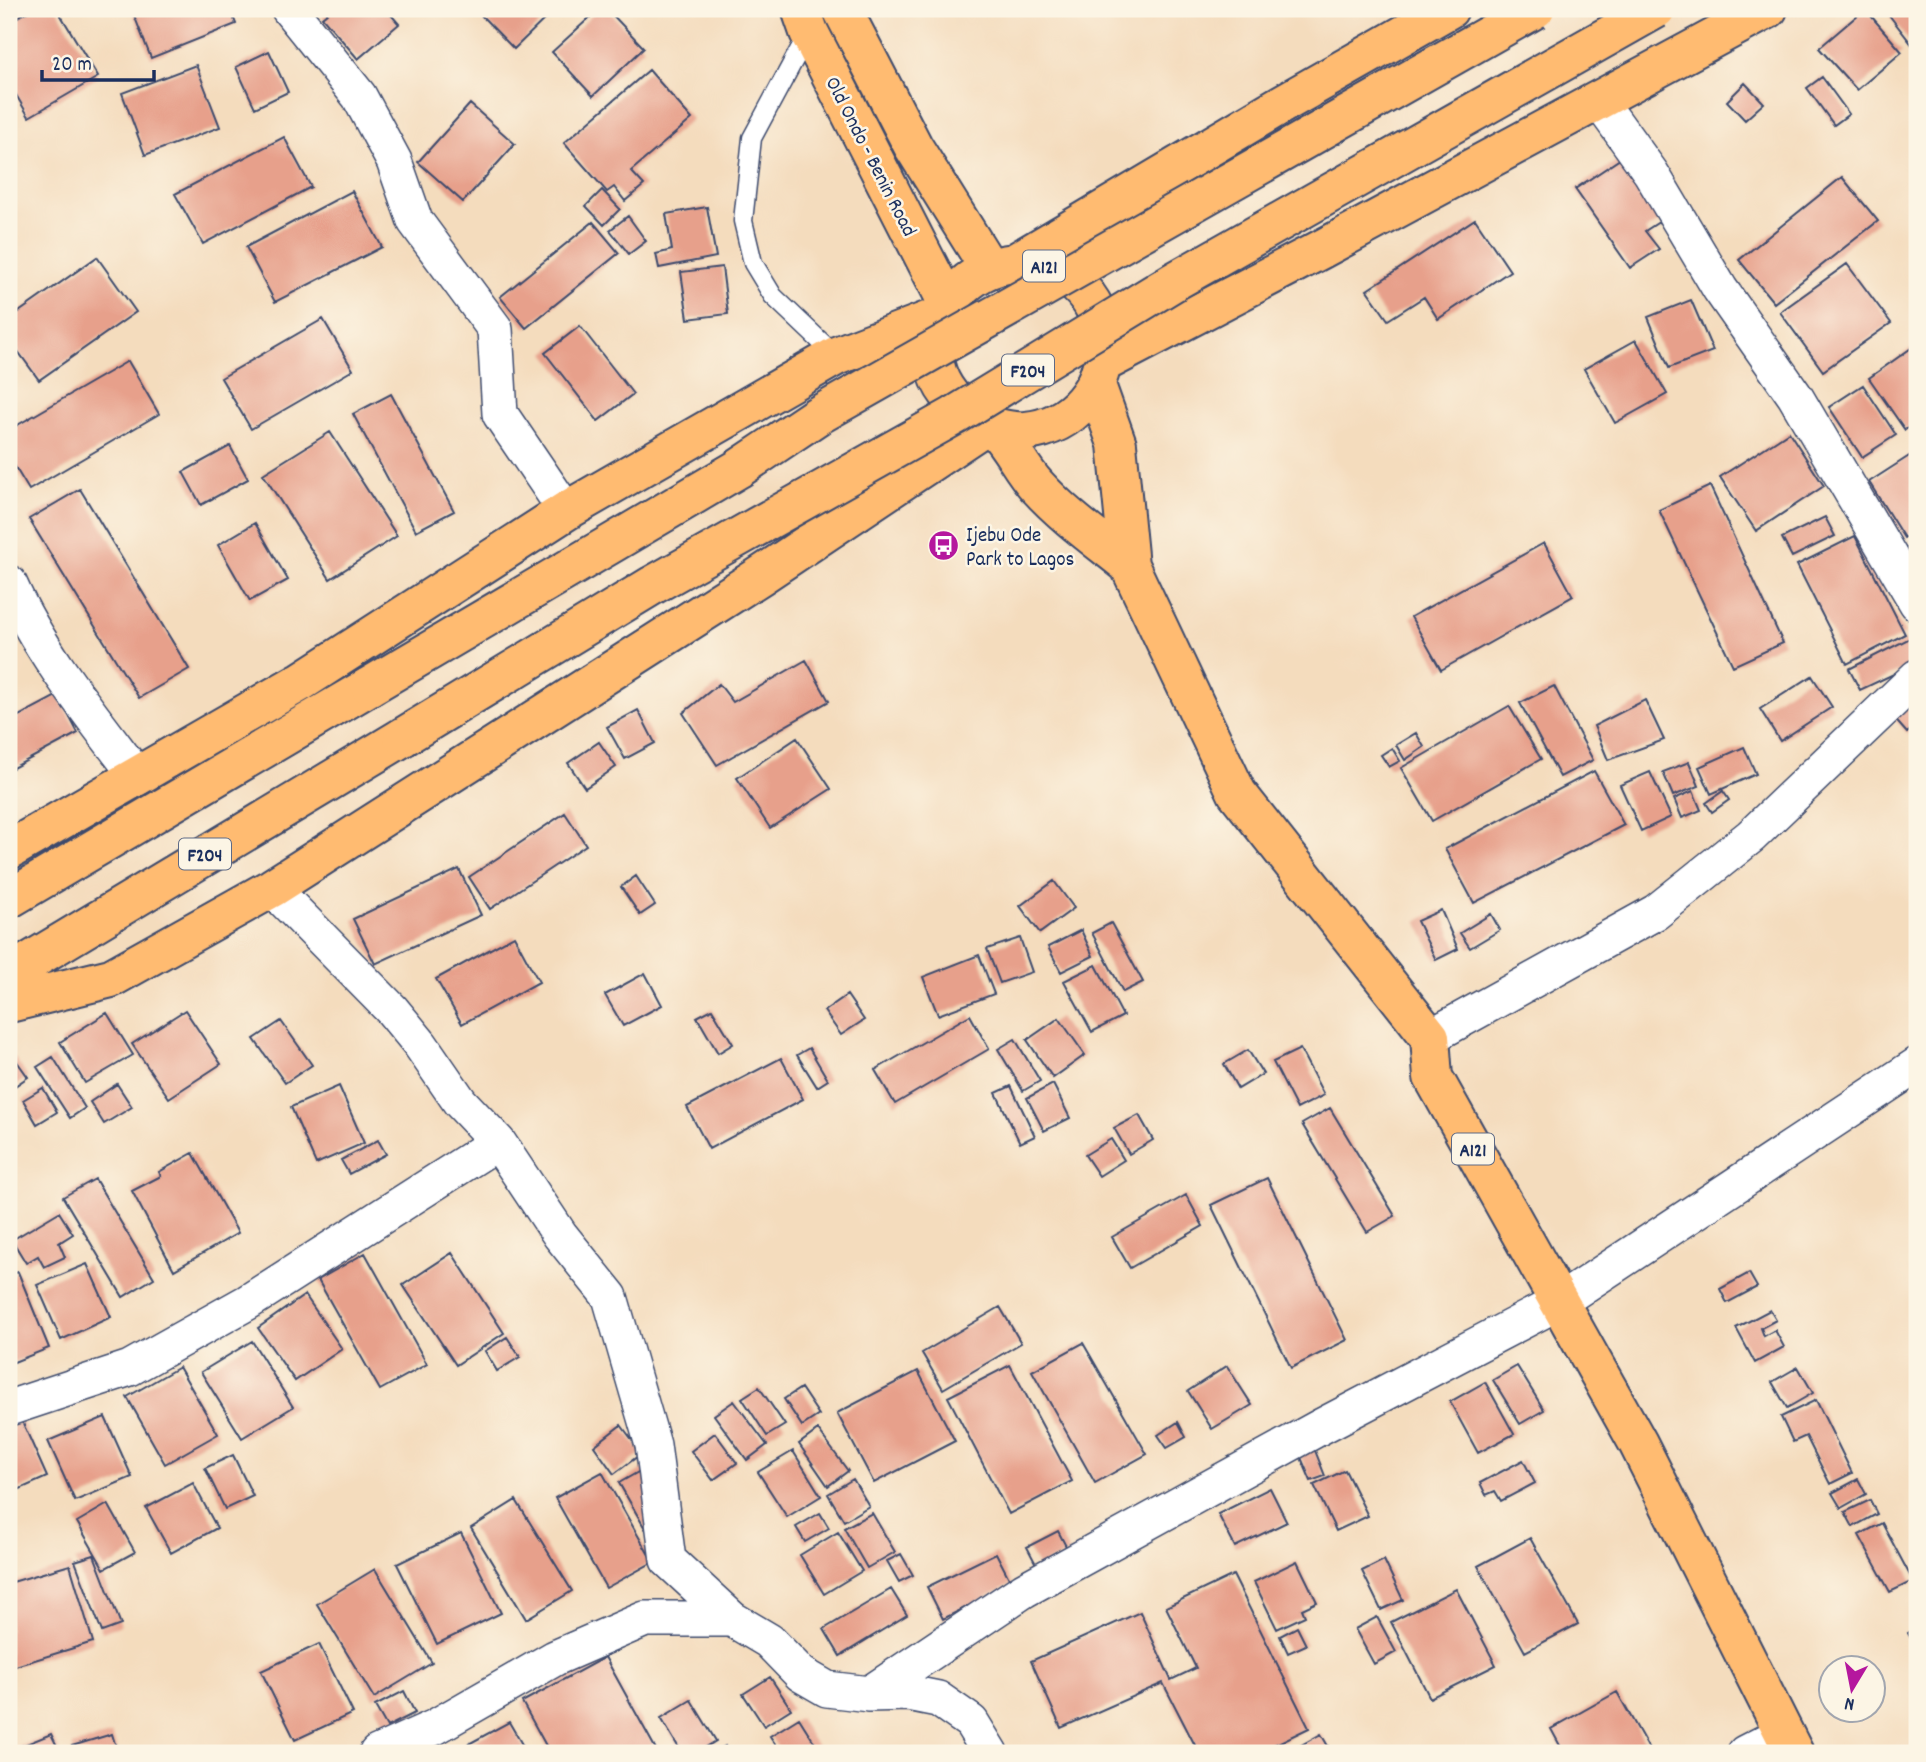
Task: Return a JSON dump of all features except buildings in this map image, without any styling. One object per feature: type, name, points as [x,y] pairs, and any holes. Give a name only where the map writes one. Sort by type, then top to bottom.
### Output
[{"type":"main road","name":"Old Ondo - Benin Road","points":[[842,9],[912,146],[1003,265]]},
{"type":"main road","points":[[9,850],[22,840],[138,777],[302,681],[566,511],[836,356],[944,309],[965,282],[1003,265],[1449,9]]},
{"type":"main road","points":[[9,899],[738,469],[817,416],[1535,9]]},
{"type":"main road","name":"F204","points":[[9,974],[653,585],[954,416],[1175,281],[1656,9]]},
{"type":"main road","points":[[9,1003],[111,978],[272,888],[990,426],[1024,431],[1053,425],[1078,408],[1100,374],[1768,9]]},
{"type":"main road","name":"Old Ondo - Benin Road","points":[[805,21],[944,309]]},
{"type":"main road","name":"A121","points":[[1003,265],[1042,265],[1065,275],[1084,292],[1098,313],[1104,338],[1100,374],[1117,444],[1129,565],[1237,793],[1430,1037],[1433,1077],[1638,1443],[1788,1744]]},
{"type":"main road","name":"A121","points":[[944,309],[935,333],[937,370],[956,403],[990,426],[1036,485],[1129,565]]},
{"type":"street","points":[[289,9],[359,96],[394,161],[415,221],[495,329],[500,414],[566,511]]},
{"type":"street","points":[[1598,101],[1651,173],[1720,289],[1795,396],[1917,603]]},
{"type":"street","points":[[9,583],[20,609],[74,692],[138,777]]},
{"type":"street","points":[[1430,1037],[1656,912],[1751,836],[1917,677]]},
{"type":"street","points":[[272,888],[392,1010],[420,1044],[460,1102],[498,1142],[560,1235],[610,1297],[653,1445],[668,1560],[732,1619],[769,1641],[801,1674],[827,1689],[869,1694],[908,1693],[938,1699],[971,1722],[990,1753]]},
{"type":"street","points":[[869,1694],[1024,1590],[1322,1426],[1559,1302],[1917,1065]]},
{"type":"street","points":[[9,1408],[130,1368],[248,1302],[498,1142]]},
{"type":"street","points":[[377,1753],[435,1727],[555,1658],[645,1619],[732,1619]]},
{"type":"street","points":[[1745,1753],[1788,1744]]},
{"type":"lane","points":[[805,21],[752,138],[743,221],[753,262],[773,296],[836,356]]},
{"type":"place","name":"Ijebu Ode Park to Lagos","points":[[943,546]]}]
